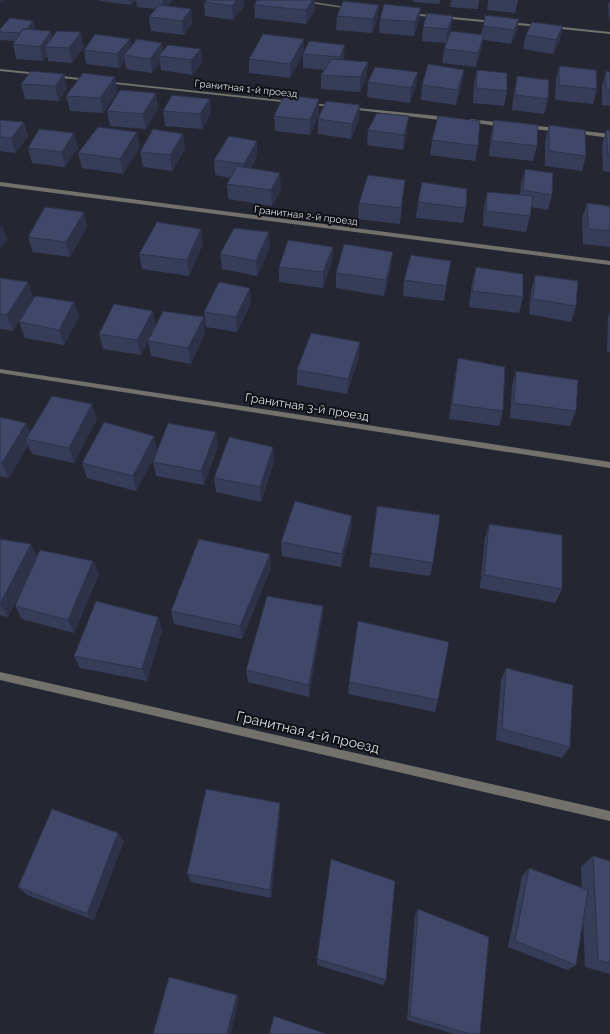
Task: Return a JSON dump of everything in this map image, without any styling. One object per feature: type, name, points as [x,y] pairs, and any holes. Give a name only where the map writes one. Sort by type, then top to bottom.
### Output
[{"type":"street","points":[[292,0],[357,8]]},
{"type":"street","points":[[405,13],[610,33]]},
{"type":"street","points":[[0,70],[95,81]]},
{"type":"street","name":"Гранитная 1-й проезд","points":[[103,81],[452,119]]},
{"type":"street","points":[[467,121],[507,125]]},
{"type":"street","points":[[523,127],[562,131]]},
{"type":"street","points":[[570,132],[610,136]]},
{"type":"street","name":"Гранитная 2-й проезд","points":[[0,184],[610,264]]},
{"type":"street","name":"Гранитная 3-й проезд","points":[[0,371],[610,465]]},
{"type":"street","name":"Гранитная 4-й проезд","points":[[0,676],[610,816]]},
{"type":"building","points":[[207,0],[237,0],[232,6],[204,2]]},
{"type":"building","points":[[257,0],[313,0],[306,10],[254,5]]},
{"type":"building","points":[[343,1],[379,5],[373,19],[337,16]]},
{"type":"building","points":[[384,4],[421,8],[415,22],[380,19]]},
{"type":"building","points":[[159,5],[191,9],[182,21],[149,17]]},
{"type":"building","points":[[427,13],[453,16],[448,29],[423,27]]},
{"type":"building","points":[[485,15],[519,19],[514,30],[483,26]]},
{"type":"building","points":[[10,18],[33,21],[26,30],[23,29],[20,33],[0,32],[0,29]]},
{"type":"building","points":[[532,22],[563,26],[556,40],[526,35]]},
{"type":"building","points":[[23,29],[51,31],[40,47],[13,44]]},
{"type":"building","points":[[57,31],[81,32],[69,48],[45,47]]},
{"type":"building","points":[[451,31],[484,35],[478,53],[444,49]]},
{"type":"building","points":[[95,34],[130,39],[117,54],[84,50]]},
{"type":"building","points":[[263,34],[304,39],[290,64],[249,59]]},
{"type":"building","points":[[137,39],[162,43],[150,59],[124,55]]},
{"type":"building","points":[[309,41],[345,45],[340,57],[303,54]]},
{"type":"building","points":[[168,45],[201,49],[191,60],[159,56]]},
{"type":"building","points":[[332,59],[368,62],[360,77],[321,75]]},
{"type":"building","points":[[428,64],[464,70],[458,90],[422,85]]},
{"type":"building","points":[[559,66],[596,70],[597,89],[559,85]]},
{"type":"building","points":[[375,67],[418,72],[411,88],[368,82]]},
{"type":"building","points":[[477,70],[507,73],[507,91],[476,88]]},
{"type":"building","points":[[31,71],[64,74],[55,86],[21,84]]},
{"type":"building","points":[[606,71],[610,72],[610,91],[606,90]]},
{"type":"building","points":[[83,73],[115,77],[100,98],[66,96]]},
{"type":"building","points":[[517,76],[549,80],[548,99],[515,95]]},
{"type":"building","points":[[120,90],[156,93],[143,114],[107,111]]},
{"type":"building","points":[[172,95],[210,99],[200,114],[163,111]]},
{"type":"building","points":[[284,95],[319,99],[310,120],[274,116]]},
{"type":"building","points":[[326,101],[360,105],[352,124],[318,119]]},
{"type":"building","points":[[377,113],[409,116],[404,135],[368,130]]},
{"type":"building","points":[[438,116],[480,121],[478,146],[432,140]]},
{"type":"building","points":[[0,120],[24,122],[11,138],[0,137]]},
{"type":"building","points":[[494,120],[538,125],[537,146],[492,141]]},
{"type":"building","points":[[549,125],[585,130],[586,156],[549,151]]},
{"type":"building","points":[[98,127],[137,132],[120,159],[78,153]]},
{"type":"building","points":[[39,129],[74,133],[62,152],[28,148]]},
{"type":"building","points":[[153,129],[183,134],[170,155],[140,152]]},
{"type":"building","points":[[606,130],[610,130],[610,156],[608,156]]},
{"type":"building","points":[[229,136],[257,141],[244,164],[214,160]]},
{"type":"building","points":[[237,166],[280,173],[271,190],[227,184]]},
{"type":"building","points":[[525,169],[553,173],[552,195],[523,190]]},
{"type":"building","points":[[368,175],[405,180],[401,208],[359,203]]},
{"type":"building","points":[[422,182],[467,189],[466,208],[418,202]]},
{"type":"building","points":[[487,192],[533,196],[530,216],[486,211]]},
{"type":"building","points":[[587,203],[610,206],[610,231],[588,229]]},
{"type":"building","points":[[45,207],[84,212],[66,242],[28,237]]},
{"type":"building","points":[[157,222],[201,229],[187,260],[139,254]]},
{"type":"building","points":[[234,228],[269,232],[256,261],[220,254]]},
{"type":"building","points":[[288,240],[333,247],[323,272],[279,267]]},
{"type":"building","points":[[344,244],[393,252],[386,280],[336,273]]},
{"type":"building","points":[[411,255],[451,261],[446,286],[404,280]]},
{"type":"building","points":[[476,267],[523,274],[523,297],[472,291]]},
{"type":"building","points":[[535,275],[578,281],[576,306],[533,299]]},
{"type":"building","points":[[0,278],[28,282],[7,315],[0,314]]},
{"type":"building","points":[[219,282],[250,288],[236,317],[204,312]]},
{"type":"building","points":[[35,296],[74,302],[59,330],[19,322]]},
{"type":"building","points":[[114,304],[153,311],[137,340],[99,334]]},
{"type":"building","points":[[163,311],[204,317],[188,348],[148,341]]},
{"type":"building","points":[[311,333],[360,342],[348,379],[297,370]]},
{"type":"building","points":[[458,358],[505,367],[503,411],[452,404]]},
{"type":"building","points":[[516,371],[578,380],[576,411],[514,403]]},
{"type":"building","points":[[52,396],[92,404],[69,448],[26,439]]},
{"type":"building","points":[[0,417],[26,423],[2,463],[0,463]]},
{"type":"building","points":[[104,422],[154,436],[133,476],[82,463]]},
{"type":"building","points":[[168,423],[216,432],[201,471],[153,462]]},
{"type":"building","points":[[229,437],[273,447],[260,487],[214,478]]},
{"type":"building","points":[[295,501],[352,516],[342,554],[281,542]]},
{"type":"building","points":[[377,506],[440,515],[433,563],[371,553]]},
{"type":"building","points":[[489,524],[562,535],[562,589],[484,575]]},
{"type":"building","points":[[0,539],[31,544],[0,604]]},
{"type":"building","points":[[199,539],[270,554],[240,626],[171,611]]},
{"type":"building","points":[[40,550],[93,561],[68,620],[15,606]]},
{"type":"building","points":[[267,596],[323,606],[309,685],[246,670]]},
{"type":"building","points":[[96,601],[158,617],[142,669],[74,656]]},
{"type":"building","points":[[358,621],[449,642],[438,700],[349,682]]},
{"type":"building","points":[[506,668],[573,685],[570,747],[502,729]]},
{"type":"building","points":[[206,789],[280,803],[270,890],[187,874]]},
{"type":"building","points":[[52,809],[118,833],[87,914],[18,887]]},
{"type":"building","points":[[593,856],[610,861],[610,963],[598,960]]},
{"type":"building","points":[[331,859],[395,881],[386,980],[317,959]]},
{"type":"building","points":[[529,868],[588,890],[576,965],[515,941]]},
{"type":"building","points":[[418,909],[489,937],[480,1034],[470,1034],[410,1016]]},
{"type":"building","points":[[169,977],[237,995],[227,1034],[153,1034]]},
{"type":"building","points":[[274,1016],[327,1034],[269,1034]]}]
